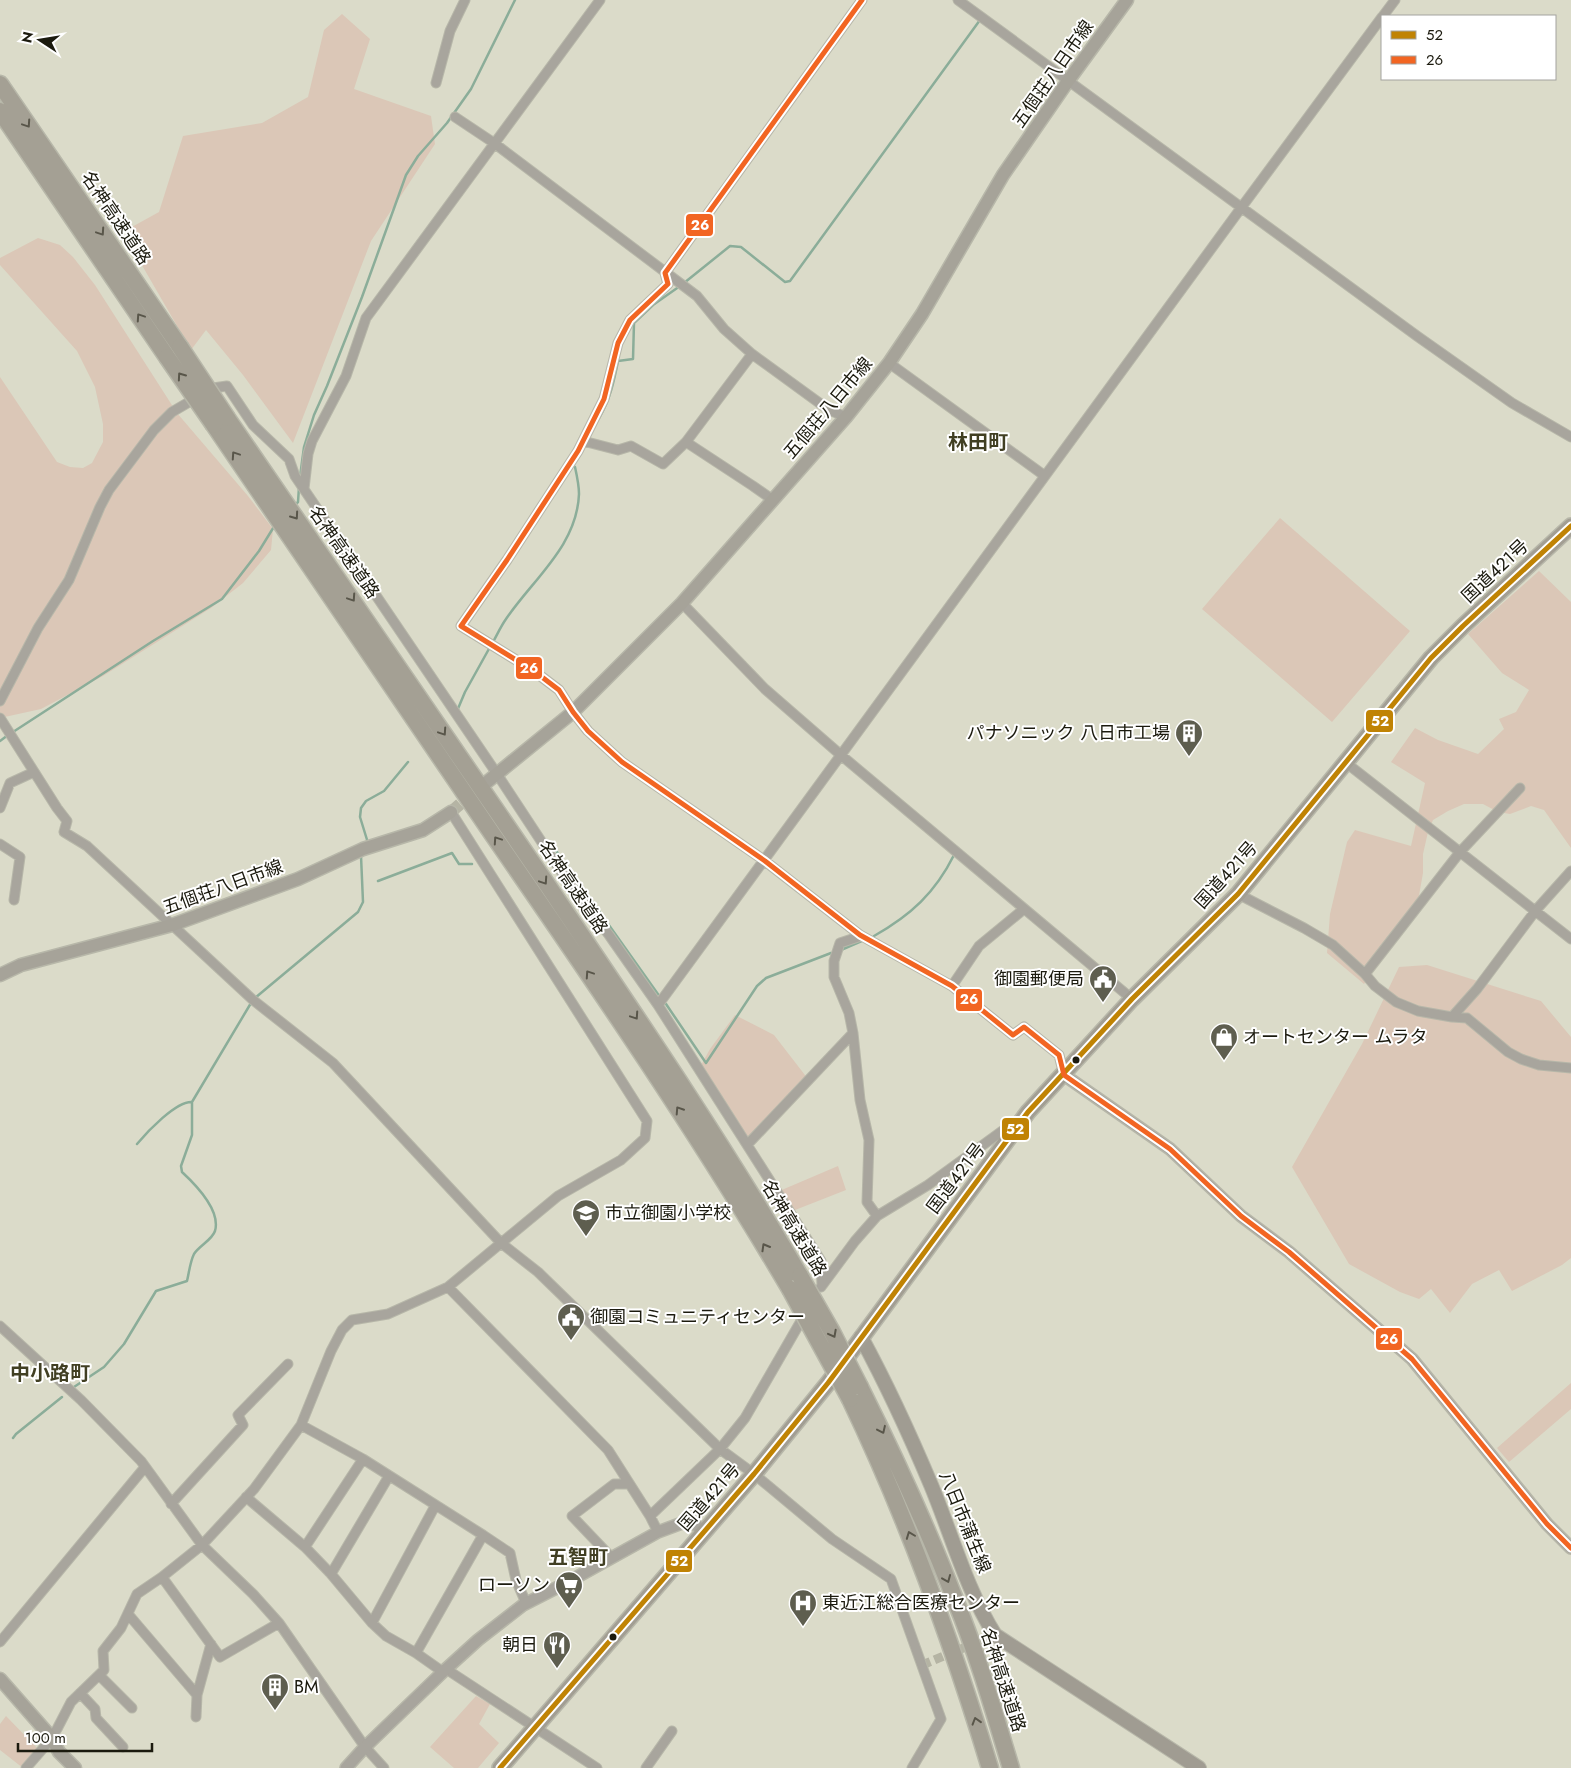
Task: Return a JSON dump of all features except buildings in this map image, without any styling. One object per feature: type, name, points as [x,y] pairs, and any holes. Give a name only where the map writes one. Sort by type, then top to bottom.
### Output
[{"type":"highway","name":"名神高速道路","points":[[0,84],[68,198]]},
{"type":"highway","name":"名神高速道路","points":[[0,111],[68,198],[261,480],[324,558],[682,1086],[764,1214],[832,1332],[938,1608],[970,1701],[990,1768]]},
{"type":"highway","name":"名神高速道路","points":[[261,480],[310,568],[632,1039],[751,1223],[855,1393],[914,1501],[956,1602],[989,1695],[1011,1768]]},
{"type":"highway","name":"国道421号","points":[[500,1768],[754,1474],[828,1383],[1028,1112],[1132,999],[1238,894],[1431,658],[1571,526]]},
{"type":"highway","points":[[956,1602],[994,1693],[1018,1768]]},
{"type":"main road","name":"五個荘八日市線","points":[[487,782],[572,712],[682,603],[846,417],[889,363],[922,314],[1003,175],[1127,0]]},
{"type":"main road","name":"五個荘八日市線","points":[[0,976],[20,965],[172,925],[298,879],[361,850],[423,830],[451,812]]},
{"type":"main road","name":"八日市蒲生線","points":[[861,1337],[878,1369],[931,1484],[978,1605],[995,1635],[1199,1768]]},
{"type":"main road","points":[[0,1679],[51,1737],[59,1752],[76,1768]]},
{"type":"street","points":[[436,83],[450,31],[465,0]]},
{"type":"street","points":[[303,488],[312,441],[346,376],[366,318],[600,0]]},
{"type":"street","points":[[665,273],[862,0]]},
{"type":"street","points":[[958,0],[1409,330],[1512,403],[1571,437]]},
{"type":"street","points":[[1384,15],[1395,0]]},
{"type":"street","points":[[658,1005],[1381,20]]},
{"type":"street","points":[[455,117],[494,143],[698,296],[724,329],[752,354],[829,410],[846,417]]},
{"type":"street","points":[[665,273],[668,284],[630,320],[618,343],[604,399],[583,441],[507,560],[461,626],[534,671],[559,690],[572,712],[588,731],[622,762],[765,861],[861,936],[952,986],[1013,1036],[1024,1027],[1059,1055],[1064,1075],[1170,1149],[1241,1216],[1290,1252],[1412,1359],[1547,1524],[1571,1548]]},
{"type":"street","points":[[583,441],[618,450],[631,446],[663,464],[686,442],[752,354]]},
{"type":"street","points":[[889,363],[1045,476]]},
{"type":"street","points":[[0,702],[38,628],[69,580],[109,490],[154,430],[172,412],[213,388],[227,386],[253,425],[289,459],[295,476],[568,882],[609,935],[658,1005],[821,1261],[822,1286]]},
{"type":"street","points":[[686,442],[772,500]]},
{"type":"street","points":[[682,603],[765,689],[1132,999]]},
{"type":"street","points":[[0,718],[67,821],[64,832],[87,846],[253,1000],[333,1063],[501,1243],[538,1272],[720,1449],[754,1474],[832,1539],[891,1579],[942,1719],[912,1768]]},
{"type":"street","points":[[1345,762],[1571,939]]},
{"type":"street","points":[[0,808],[10,783],[34,772]]},
{"type":"street","points":[[1366,974],[1460,852],[1520,788]]},
{"type":"street","points":[[26,1768],[51,1737],[71,1702],[104,1670],[103,1651],[121,1628],[137,1594],[202,1545],[246,1497],[301,1425],[331,1351],[342,1330],[352,1320],[388,1314],[441,1292],[558,1196],[620,1160],[645,1138],[647,1121],[451,812]]},
{"type":"street","points":[[0,844],[20,857],[14,900]]},
{"type":"street","points":[[1452,1017],[1477,989],[1536,910],[1571,871]]},
{"type":"street","points":[[1238,894],[1333,945],[1366,974],[1375,986],[1396,1002],[1418,1011],[1467,1018],[1508,1052],[1521,1059],[1539,1065],[1571,1068]]},
{"type":"street","points":[[952,986],[979,946],[1024,909]]},
{"type":"street","points":[[861,936],[840,943],[834,961],[834,977],[846,1004],[853,1033],[860,1100],[869,1140],[867,1202],[877,1216]]},
{"type":"street","points":[[748,1144],[853,1033]]},
{"type":"street","points":[[650,1516],[720,1449],[745,1418],[822,1286],[855,1241],[877,1216],[928,1185],[1028,1112]]},
{"type":"street","points":[[448,1287],[608,1450],[658,1532]]},
{"type":"street","points":[[0,1326],[81,1400],[145,1467],[202,1545],[253,1594],[279,1623],[364,1747],[384,1768]]},
{"type":"street","points":[[171,1504],[244,1425],[238,1415],[288,1364]]},
{"type":"street","points":[[301,1425],[362,1459],[510,1553],[516,1580],[526,1603]]},
{"type":"street","points":[[305,1547],[362,1459]]},
{"type":"street","points":[[0,1642],[145,1467]]},
{"type":"street","points":[[331,1574],[389,1476]]},
{"type":"street","points":[[611,1557],[572,1516],[614,1484],[629,1484]]},
{"type":"street","points":[[246,1497],[305,1547],[386,1636],[445,1670],[597,1768]]},
{"type":"street","points":[[372,1622],[436,1506]]},
{"type":"street","points":[[346,1768],[364,1747],[445,1670],[478,1640],[526,1603],[658,1532],[690,1520],[704,1532]]},
{"type":"street","points":[[416,1653],[483,1535]]},
{"type":"street","points":[[162,1577],[220,1657],[279,1623]]},
{"type":"street","points":[[128,1614],[197,1695]]},
{"type":"street","points":[[196,1716],[197,1695],[211,1644]]},
{"type":"street","points":[[99,1675],[132,1708]]},
{"type":"street","points":[[80,1693],[95,1708],[96,1718],[123,1747]]},
{"type":"street","points":[[646,1768],[672,1731]]},
{"type":"shaded area","points":[[342,14],[370,39],[354,89],[431,116],[435,144],[371,241],[293,443],[243,375],[206,330],[191,350],[132,248],[130,228],[159,212],[183,136],[262,123],[308,97],[324,30]]},
{"type":"shaded area","points":[[38,238],[60,245],[73,257],[95,285],[177,413],[248,496],[273,529],[271,550],[243,583],[211,608],[103,676],[41,709],[0,718],[0,377],[57,462],[70,467],[83,468],[92,463],[103,442],[103,424],[95,387],[77,351],[0,265],[0,258]]},
{"type":"shaded area","points":[[1280,518],[1410,631],[1332,722],[1202,609]]},
{"type":"shaded area","points":[[1539,571],[1571,602],[1571,848],[1544,810],[1531,806],[1510,814],[1498,812],[1483,804],[1464,804],[1433,820],[1423,854],[1423,873],[1415,918],[1364,984],[1327,953],[1330,914],[1347,842],[1355,830],[1411,846],[1425,783],[1391,762],[1415,728],[1438,740],[1478,754],[1504,729],[1499,719],[1516,712],[1529,690],[1502,673],[1468,634]]},
{"type":"shaded area","points":[[1427,965],[1541,1001],[1571,1037],[1571,1258],[1562,1265],[1512,1291],[1499,1270],[1472,1284],[1450,1313],[1431,1289],[1419,1299],[1400,1292],[1349,1264],[1292,1167],[1362,1044],[1399,967]]},
{"type":"shaded area","points":[[735,1015],[774,1035],[808,1079],[747,1145],[699,1069],[710,1049]]},
{"type":"shaded area","points":[[838,1166],[846,1190],[790,1212],[777,1192]]},
{"type":"shaded area","points":[[1571,1383],[1571,1409],[1509,1462],[1497,1448]]},
{"type":"shaded area","points":[[476,1696],[490,1704],[479,1724],[499,1743],[478,1768],[454,1768],[430,1747]]},
{"type":"shaded area","points":[[6,1716],[39,1750],[23,1768],[0,1750],[0,1724]]},
{"type":"waterway","points":[[300,477],[304,447],[314,415],[362,297],[406,175],[418,156],[447,123],[471,89],[515,0]]},
{"type":"waterway","points":[[684,283],[730,246],[741,247],[785,282],[790,281],[980,20]]},
{"type":"waterway","points":[[599,418],[609,397],[618,361],[633,359],[634,323],[653,305],[680,286]]},
{"type":"waterway","points":[[493,642],[506,619],[552,561],[571,530],[579,494],[575,467]]},
{"type":"waterway","points":[[295,505],[298,502],[299,487]]},
{"type":"waterway","points":[[13,732],[153,641],[222,599],[259,551],[275,525]]},
{"type":"waterway","points":[[457,711],[465,692],[490,647]]},
{"type":"waterway","points":[[0,741],[8,735]]},
{"type":"waterway","points":[[368,843],[360,817],[361,808],[366,801],[384,791],[408,762]]},
{"type":"waterway","points":[[552,845],[660,997]]},
{"type":"waterway","points":[[378,881],[452,853],[459,864],[472,864]]},
{"type":"waterway","points":[[874,936],[899,920],[921,902],[939,881],[954,855]]},
{"type":"waterway","points":[[255,998],[358,912],[363,902],[361,856]]},
{"type":"waterway","points":[[841,950],[864,940]]},
{"type":"waterway","points":[[666,1004],[706,1063],[757,986],[766,978],[831,953]]},
{"type":"waterway","points":[[74,1387],[104,1367],[124,1344],[156,1291],[187,1281],[194,1254],[215,1231],[216,1223],[211,1207],[206,1198],[182,1172],[181,1166],[192,1135],[192,1102],[251,1003]]},
{"type":"waterway","points":[[137,1144],[170,1112],[178,1106],[192,1102]]},
{"type":"waterway","points":[[13,1438],[62,1397]]},
{"type":"tunnel","points":[[451,812],[473,793]]},
{"type":"tunnel","points":[[922,1665],[995,1635]]},
{"type":"transit line","name":"26","points":[[862,0],[665,273],[668,284],[630,320],[618,343],[604,399],[578,451],[507,560],[461,626],[534,671],[559,690],[588,731],[622,762],[765,861],[860,935],[952,986],[1013,1035],[1024,1027],[1059,1055],[1064,1075],[1170,1149],[1241,1216],[1289,1252],[1412,1359],[1547,1524],[1571,1548]]},
{"type":"transit line","name":"52","points":[[500,1768],[754,1474],[828,1383],[1028,1112],[1132,999],[1238,894],[1431,658],[1571,526]]},
{"type":"place","name":"パナソニック 八日市工場","points":[[1189,757]]},
{"type":"place","name":"御園郵便局","points":[[1103,1003]]},
{"type":"place","name":"オートセンター ムラタ","points":[[1224,1061]]},
{"type":"place","name":"市立御園小学校","points":[[586,1237]]},
{"type":"place","name":"御園コミュニティセンター","points":[[571,1341]]},
{"type":"place","name":"ローソン","points":[[569,1609]]},
{"type":"place","name":"東近江総合医療センター","points":[[803,1627]]},
{"type":"place","name":"朝日","points":[[557,1669]]},
{"type":"place","name":"BM","points":[[275,1711]]},
{"type":"district","name":"林田町","points":[[978,442]]},
{"type":"district","name":"中小路町","points":[[50,1373]]},
{"type":"district","name":"五智町","points":[[578,1557]]}]
